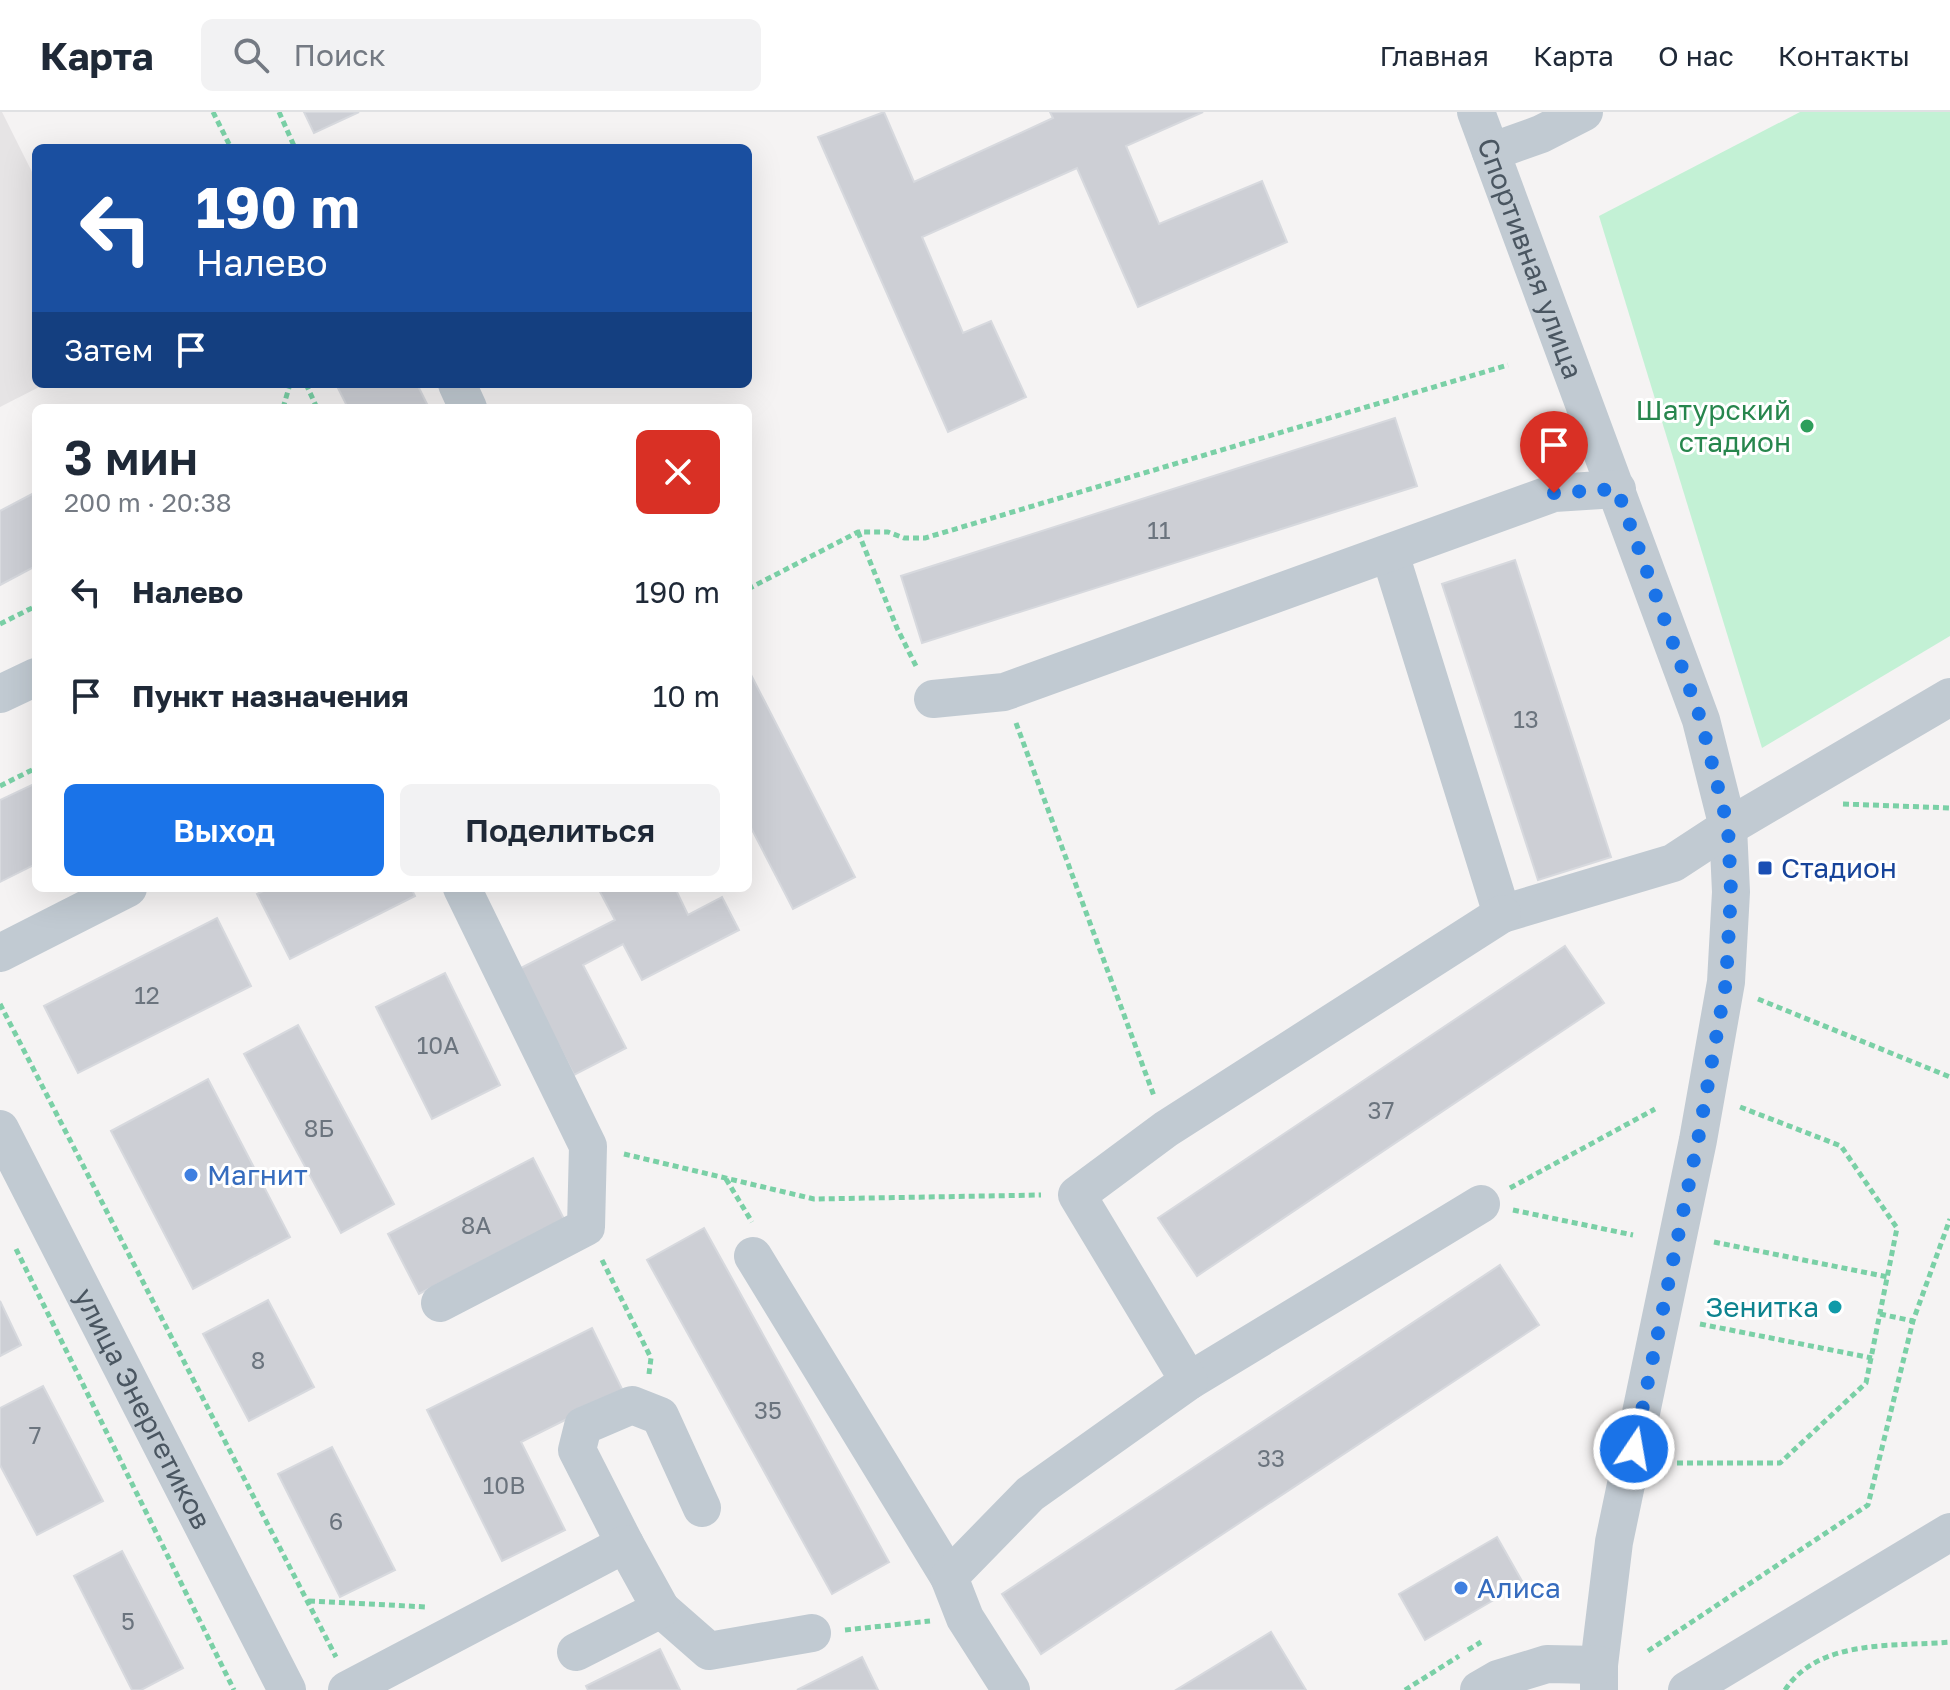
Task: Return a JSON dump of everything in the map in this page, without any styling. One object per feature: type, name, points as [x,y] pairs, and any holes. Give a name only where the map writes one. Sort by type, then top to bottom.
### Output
[{"type":"street","name":"Спортивная улица","points":[[1476,112],[1701,720],[1728,827],[1731,892],[1726,982],[1698,1140],[1614,1542],[1599,1678]]},
{"type":"street","points":[[1491,152],[1541,134],[1584,112]]},
{"type":"street","points":[[933,699],[1004,692],[1554,493],[1617,489]]},
{"type":"street","points":[[1390,554],[1502,914]]},
{"type":"street","points":[[0,694],[32,679]]},
{"type":"street","points":[[1189,1381],[1077,1195],[1166,1129],[1502,914],[1673,863],[1728,827],[1950,697]]},
{"type":"street","points":[[0,953],[120,892]]},
{"type":"street","points":[[440,1303],[586,1227],[588,1146],[464,892]]},
{"type":"street","name":"улица Энергетиков","points":[[0,1129],[287,1690]]},
{"type":"street","points":[[949,1577],[1030,1494],[1189,1381],[1481,1204]]},
{"type":"street","points":[[753,1256],[949,1577],[965,1618],[1011,1690]]},
{"type":"street","points":[[702,1508],[660,1416],[632,1405],[583,1426],[577,1450],[661,1609],[709,1651],[812,1633]]},
{"type":"street","points":[[1687,1690],[1950,1532]]},
{"type":"street","points":[[349,1688],[625,1544]]},
{"type":"street","points":[[576,1652],[661,1609]]},
{"type":"street","points":[[1479,1690],[1498,1679],[1547,1664],[1599,1678]]},
{"type":"path","points":[[213,112],[229,144]]},
{"type":"path","points":[[279,112],[293,144]]},
{"type":"path","points":[[752,587],[858,532],[888,532],[904,538],[925,538],[1508,365]]},
{"type":"path","points":[[858,532],[897,628],[933,699]]},
{"type":"path","points":[[0,624],[32,608]]},
{"type":"path","points":[[1004,692],[1166,1129]]},
{"type":"path","points":[[0,786],[32,770]]},
{"type":"path","points":[[1832,803],[1950,808]]},
{"type":"path","points":[[1755,998],[1950,1077]]},
{"type":"path","points":[[0,1004],[349,1688]]},
{"type":"path","points":[[1677,1463],[1780,1463],[1866,1383],[1897,1228],[1841,1146],[1737,1106]]},
{"type":"path","points":[[1481,1204],[1655,1109]]},
{"type":"path","points":[[588,1146],[814,1199],[1077,1195]]},
{"type":"path","points":[[1481,1204],[1633,1235]]},
{"type":"path","points":[[1648,1651],[1868,1505],[1913,1321],[1950,1219]]},
{"type":"path","points":[[586,1227],[651,1358],[645,1410]]},
{"type":"path","points":[[1714,1242],[1888,1277]]},
{"type":"path","points":[[14,1244],[234,1690]]},
{"type":"path","points":[[1880,1314],[1913,1321]]},
{"type":"path","points":[[1700,1324],[1872,1358]]},
{"type":"path","points":[[812,1633],[965,1618]]},
{"type":"path","points":[[1405,1690],[1481,1642]]},
{"type":"path","points":[[1785,1690],[1816,1661],[1844,1650],[1950,1642]]},
{"type":"shaded area","points":[[2,112],[32,172],[32,388],[37,388],[0,407]]},
{"type":"green space","name":"Шатурский стадион","points":[[1800,112],[1950,112],[1950,636],[1762,748],[1599,216]]},
{"type":"building","points":[[304,112],[359,112],[314,133]]},
{"type":"building","points":[[884,112],[914,182],[1053,118],[1050,112],[1203,112],[1126,146],[1159,224],[1262,181],[1287,242],[1138,307],[1077,168],[922,237],[963,333],[991,321],[1026,397],[948,432],[818,137]]},
{"type":"building","points":[[338,388],[419,388],[427,404],[346,404]]},
{"type":"building","points":[[1395,418],[1417,486],[922,643],[901,576]]},
{"type":"building","points":[[32,494],[32,568],[0,585],[0,511]]},
{"type":"building","points":[[1515,560],[1611,857],[1538,880],[1442,584]]},
{"type":"building","points":[[752,677],[855,877],[793,909],[752,830]]},
{"type":"building","points":[[32,785],[32,866],[0,882],[0,800]]},
{"type":"building","points":[[413,892],[415,896],[290,959],[257,894]]},
{"type":"building","points":[[600,892],[677,892],[688,915],[722,897],[739,930],[642,980],[623,944],[583,965],[626,1048],[574,1075],[519,969],[615,920]]},
{"type":"building","points":[[217,918],[251,986],[78,1073],[44,1006]]},
{"type":"building","points":[[1565,946],[1604,1003],[1197,1276],[1158,1218]]},
{"type":"building","points":[[445,973],[500,1085],[432,1119],[376,1007]]},
{"type":"building","points":[[298,1025],[394,1204],[341,1233],[244,1054]]},
{"type":"building","points":[[208,1079],[290,1237],[193,1289],[111,1131]]},
{"type":"building","points":[[533,1158],[564,1219],[419,1294],[388,1234]]},
{"type":"building","points":[[704,1228],[889,1562],[832,1594],[647,1260]]},
{"type":"building","points":[[1500,1265],[1539,1325],[1041,1654],[1002,1594]]},
{"type":"building","points":[[268,1300],[314,1387],[249,1421],[203,1334]]},
{"type":"building","points":[[0,1301],[21,1345],[0,1356]]},
{"type":"building","points":[[592,1328],[623,1391],[521,1442],[565,1530],[502,1561],[427,1410]]},
{"type":"building","points":[[43,1386],[103,1501],[37,1535],[0,1465],[0,1408]]},
{"type":"building","points":[[332,1447],[395,1570],[340,1597],[278,1474]]},
{"type":"building","name":"Алиса","points":[[1497,1537],[1523,1583],[1425,1640],[1399,1594]]},
{"type":"building","points":[[122,1551],[183,1668],[141,1690],[132,1690],[74,1576]]},
{"type":"building","points":[[1271,1632],[1306,1690],[1176,1690]]},
{"type":"building","points":[[660,1649],[680,1690],[588,1690],[586,1686]]},
{"type":"building","points":[[862,1657],[878,1690],[797,1690]]},
{"type":"place","name":"Шатурский стадион","points":[[1807,426]]},
{"type":"place","name":"Стадион","points":[[1765,868]]},
{"type":"place","name":"Магнит","points":[[191,1175]]},
{"type":"place","name":"Зенитка","points":[[1835,1307]]},
{"type":"place","name":"Алиса","points":[[1461,1588]]},
{"type":"route","points":[[1554,493],[1617,489],[1701,720],[1728,827],[1731,892],[1726,982],[1698,1140],[1634,1449]]}]
